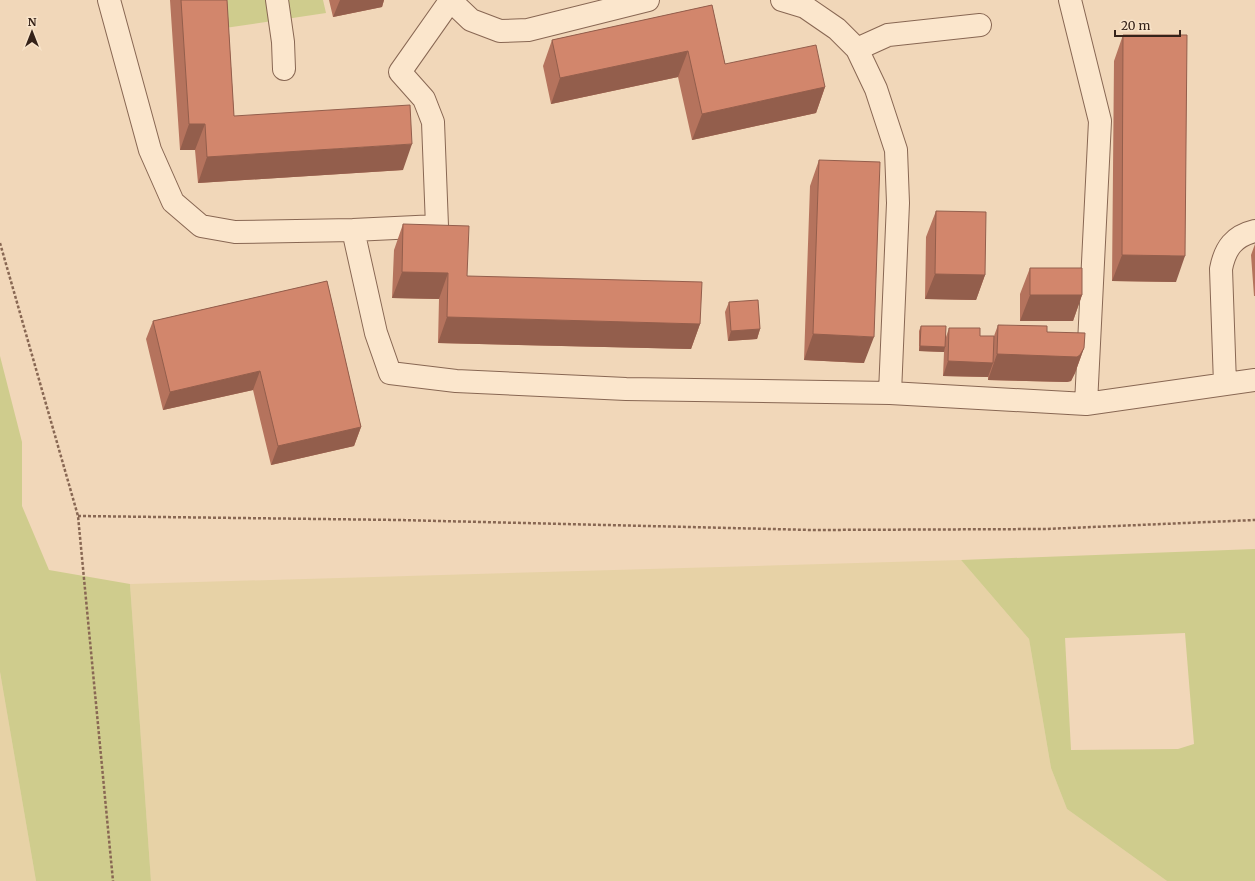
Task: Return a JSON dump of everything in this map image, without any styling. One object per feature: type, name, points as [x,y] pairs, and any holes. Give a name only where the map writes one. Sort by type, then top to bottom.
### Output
[{"type":"street","points":[[109,0],[150,150],[173,202],[201,226],[235,232],[353,230],[437,226],[433,122],[424,99],[400,72],[450,0],[472,20],[500,31],[528,30],[648,0]]},
{"type":"street","points":[[277,0],[283,42],[284,69]]},
{"type":"street","points":[[782,0],[805,7],[837,29],[857,49],[876,89],[896,150],[898,203],[890,393]]},
{"type":"street","points":[[1070,0],[1100,121],[1086,404]]},
{"type":"street","points":[[857,49],[888,34],[980,25]]},
{"type":"street","points":[[353,230],[376,333],[390,373],[456,381],[603,388],[890,393],[1086,404],[1255,380]]},
{"type":"street","points":[[1225,384],[1222,268],[1224,255],[1232,241],[1255,231]]},
{"type":"path","points":[[0,243],[78,516],[113,881]]},
{"type":"path","points":[[78,516],[399,520],[813,530],[1046,529],[1255,520]]},
{"type":"shaded area","points":[[222,0],[323,0],[326,13],[225,28]]},
{"type":"shaded area","points":[[0,356],[22,442],[22,506],[49,570],[130,584],[151,881],[36,881],[0,672]]},
{"type":"shaded area","points":[[1255,549],[1255,881],[1167,881],[1067,809],[1051,768],[1029,639],[961,560]],"holes":[[[1185,633],[1194,744],[1178,749],[1071,750],[1065,638]]]},
{"type":"shaded area","points":[[961,560],[1029,639],[1051,768],[1067,809],[1167,881],[151,881],[130,584]]},
{"type":"shaded area","points":[[0,672],[36,881],[0,881]]},
{"type":"building","points":[[181,0],[227,0],[234,116],[410,105],[412,144],[207,157],[205,124],[189,124]]},
{"type":"building","points":[[712,5],[725,64],[816,45],[825,87],[702,114],[688,51],[560,78],[552,40]]},
{"type":"building","points":[[1123,35],[1187,35],[1185,256],[1122,255]]},
{"type":"building","points":[[819,160],[880,162],[874,337],[813,334]]},
{"type":"building","points":[[936,211],[986,212],[985,275],[935,274]]},
{"type":"building","points":[[403,224],[469,226],[467,276],[702,282],[700,324],[447,317],[448,273],[402,272]]},
{"type":"building","points":[[1030,268],[1082,268],[1082,295],[1030,295]]},
{"type":"building","points":[[327,281],[361,427],[278,446],[260,371],[170,392],[153,321]]},
{"type":"building","points":[[758,300],[760,329],[731,331],[729,302]]},
{"type":"building","points":[[998,325],[1047,326],[1047,332],[1085,333],[1084,348],[1077,357],[997,354]]},
{"type":"building","points":[[921,326],[946,326],[945,347],[920,346]]},
{"type":"building","points":[[949,328],[980,328],[980,336],[994,336],[993,363],[948,361]]}]
